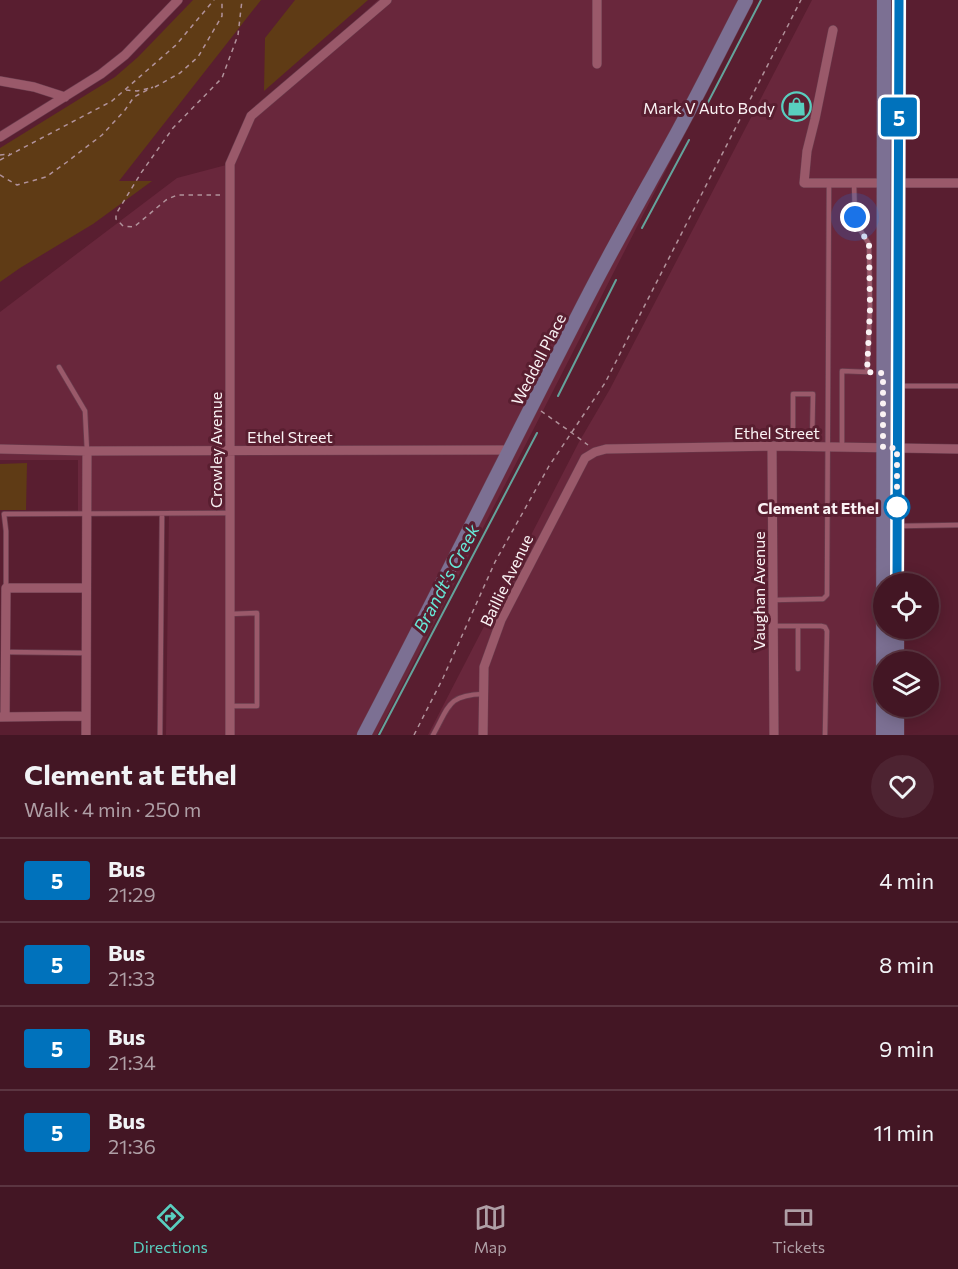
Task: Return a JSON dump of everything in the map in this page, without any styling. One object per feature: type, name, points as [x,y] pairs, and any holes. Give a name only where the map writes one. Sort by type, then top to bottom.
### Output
[{"type":"main road","name":"Weddell Place","points":[[364,735],[439,592],[508,450],[591,290],[746,0]]},
{"type":"main road","points":[[883,735],[884,0]]},
{"type":"main road","points":[[897,573],[899,0]]},
{"type":"main road","points":[[884,64],[892,112],[893,174],[898,183]]},
{"type":"main road","points":[[897,717],[897,735]]},
{"type":"street","points":[[0,137],[101,74],[125,55],[178,0]]},
{"type":"street","name":"Crowley Avenue","points":[[230,735],[230,164],[251,116],[387,0]]},
{"type":"street","points":[[597,0],[597,64]]},
{"type":"street","points":[[833,30],[807,152],[804,183],[883,183]]},
{"type":"street","points":[[0,81],[34,87],[64,97]]},
{"type":"street","points":[[898,183],[958,183]]},
{"type":"street","name":"Ethel Street","points":[[595,452],[606,449],[772,446],[958,449]]},
{"type":"street","name":"Vaughan Avenue","points":[[772,446],[774,735]]},
{"type":"street","name":"Ethel Street","points":[[0,449],[87,451],[508,450]]},
{"type":"street","points":[[86,735],[87,451]]},
{"type":"street","name":"Baillie Avenue","points":[[483,735],[484,667],[501,620],[585,459],[595,452]]},
{"type":"street","points":[[86,588],[6,588],[2,717],[86,716]]},
{"type":"lane","points":[[773,600],[823,599],[827,595],[829,183]]},
{"type":"lane","points":[[854,183],[855,217],[869,244],[870,308],[867,372]]},
{"type":"lane","points":[[59,367],[85,411],[87,451]]},
{"type":"lane","points":[[842,447],[842,371],[883,373]]},
{"type":"lane","points":[[897,386],[958,386]]},
{"type":"lane","points":[[793,446],[793,394],[813,394],[812,446]]},
{"type":"lane","points":[[6,588],[4,514],[230,513]]},
{"type":"lane","points":[[160,735],[162,514]]},
{"type":"lane","points":[[897,526],[958,525]]},
{"type":"lane","points":[[230,614],[257,614],[257,706],[230,706]]},
{"type":"lane","points":[[773,626],[825,627],[825,735]]},
{"type":"lane","points":[[798,626],[798,669]]},
{"type":"lane","points":[[5,652],[86,653]]},
{"type":"lane","points":[[433,735],[452,701],[465,695],[483,694]]},
{"type":"path","points":[[0,160],[112,101],[176,45],[214,0]]},
{"type":"path","points":[[0,175],[17,185],[46,177],[86,149],[102,135],[134,97],[180,73],[198,57],[222,16],[222,0]]},
{"type":"path","points":[[230,195],[177,195],[166,200],[134,227],[123,226],[116,219],[116,214],[141,173],[173,128],[222,78],[238,35],[242,0]]},
{"type":"path","points":[[414,735],[443,678],[495,562],[549,466],[605,383],[801,0]]},
{"type":"path","points":[[124,90],[137,91],[153,87]]},
{"type":"path","points":[[0,155],[11,154]]},
{"type":"path","points":[[532,405],[573,433],[595,452]]},
{"type":"shaded area","points":[[193,0],[261,0],[119,181],[152,181],[93,224],[0,282],[0,148],[115,77],[138,57]]},
{"type":"shaded area","points":[[295,0],[368,0],[264,91],[265,38]]},
{"type":"shaded area","points":[[378,0],[753,0],[377,735],[166,735],[169,510],[78,511],[78,460],[0,460],[0,312],[177,178],[230,164],[251,116]]},
{"type":"shaded area","points":[[812,0],[892,0],[891,573],[873,573],[873,639],[891,639],[891,651],[873,651],[873,717],[891,717],[891,735],[428,735],[579,442],[610,389]]},
{"type":"shaded area","points":[[27,463],[26,510],[0,510],[0,464]]},
{"type":"waterway","name":"Brandt's Creek","points":[[702,114],[761,0]]},
{"type":"waterway","name":"Brandt's Creek","points":[[642,228],[689,140]]},
{"type":"waterway","name":"Brandt's Creek","points":[[558,396],[616,280]]},
{"type":"waterway","name":"Brandt's Creek","points":[[379,735],[537,433]]},
{"type":"bus line","name":"5","points":[[897,573],[899,0]]},
{"type":"place","name":"Mark V Auto Body","points":[[796,107]]},
{"type":"place","name":"Clement at Ethel","points":[[897,507]]},
{"type":"route","points":[[855,217],[869,244],[870,308],[867,372],[883,373],[883,448],[897,448],[897,507]]}]
